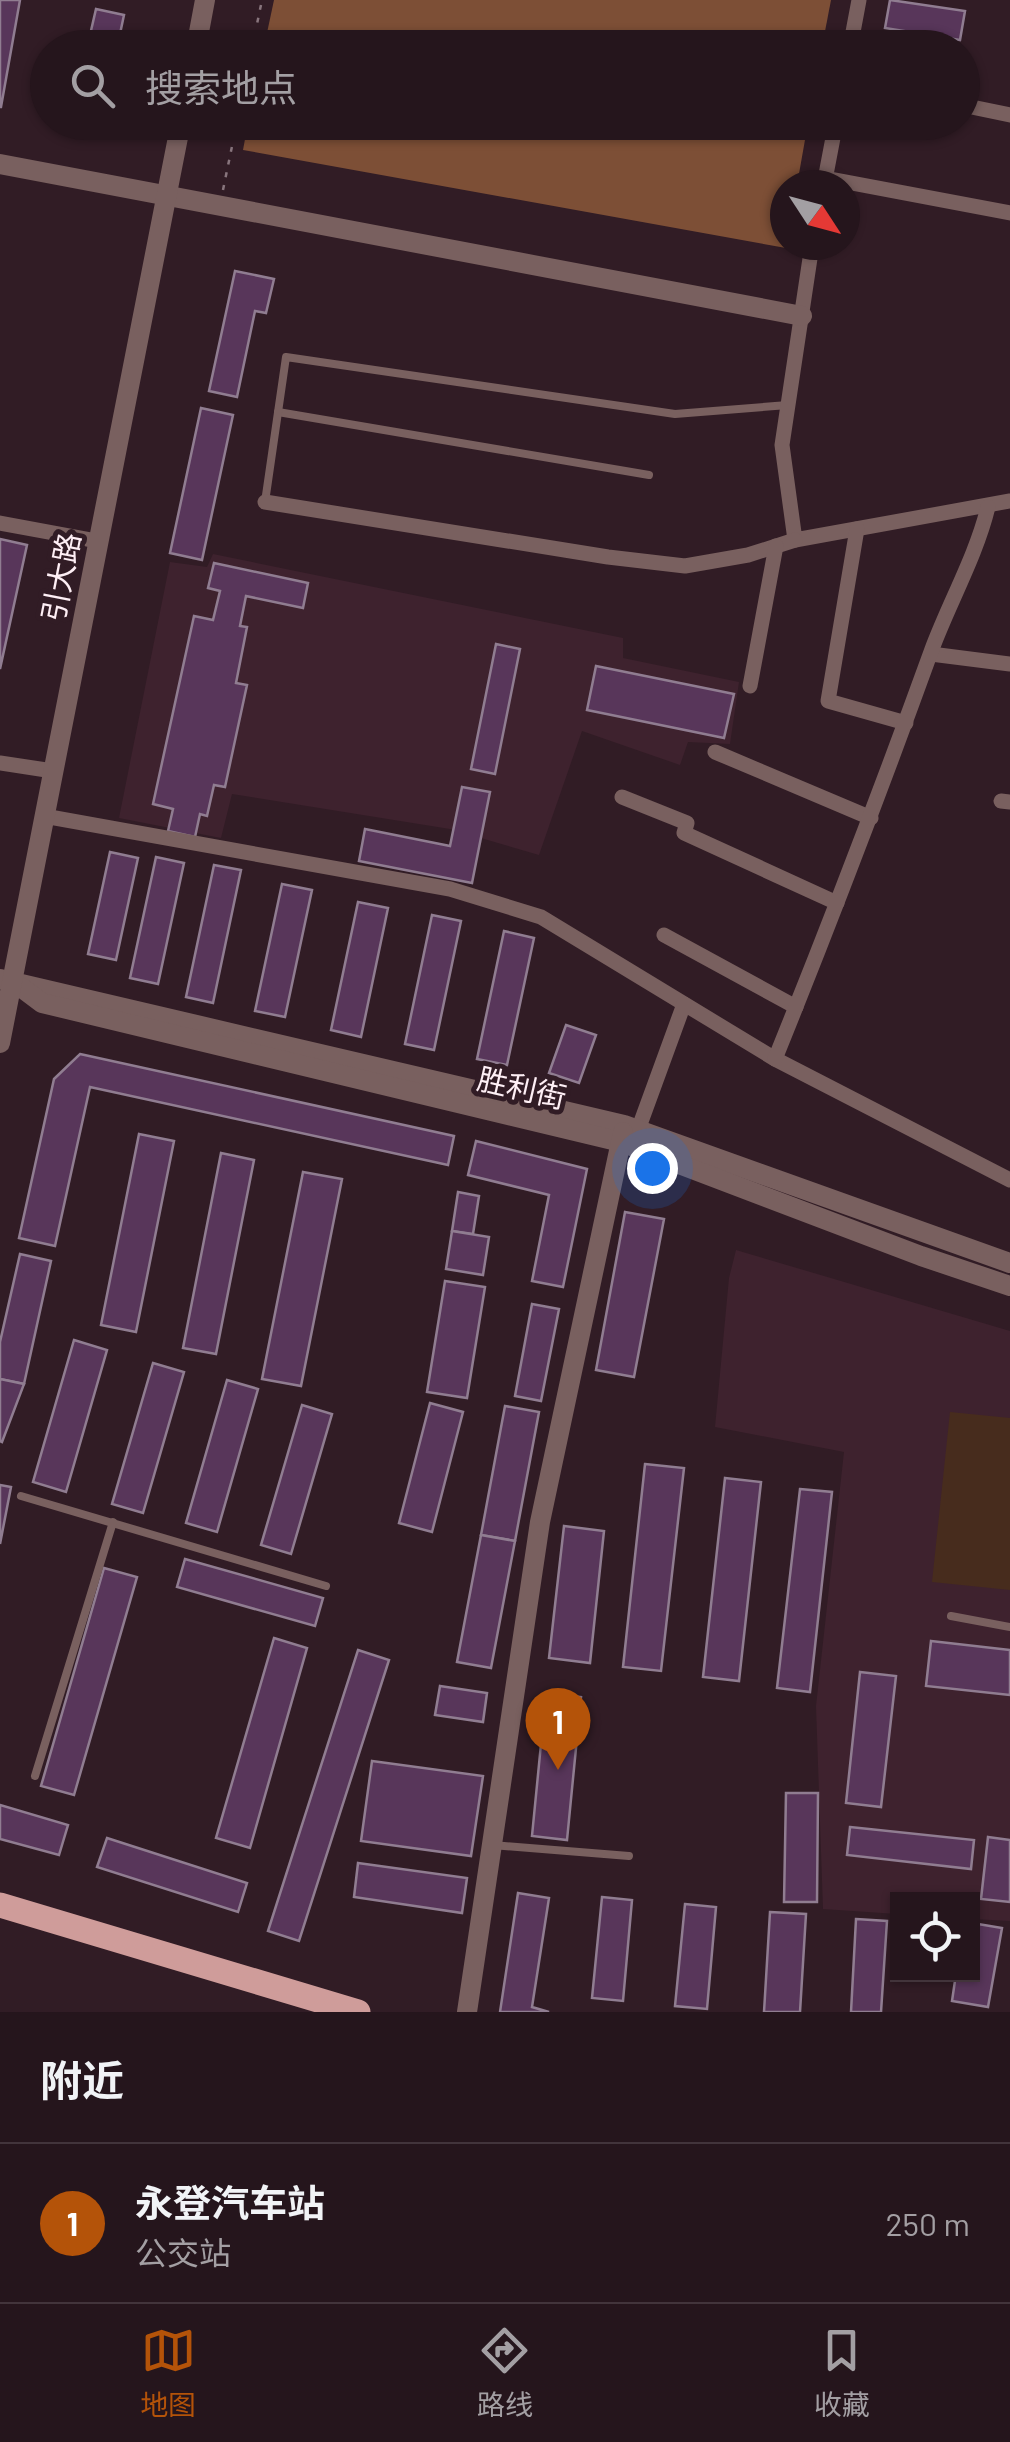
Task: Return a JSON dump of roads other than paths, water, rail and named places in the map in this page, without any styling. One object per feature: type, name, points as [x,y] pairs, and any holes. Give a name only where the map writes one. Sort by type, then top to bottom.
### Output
[{"type":"main road","points":[[0,1906],[358,2012]]},
{"type":"street","points":[[199,30],[205,0]]},
{"type":"street","points":[[853,30],[859,0]]},
{"type":"street","points":[[980,108],[1010,115]]},
{"type":"street","name":"引大路","points":[[0,1043],[6,980],[44,816],[177,140]]},
{"type":"street","points":[[826,170],[832,140]]},
{"type":"street","points":[[0,164],[802,316]]},
{"type":"street","points":[[860,188],[1010,214]]},
{"type":"street","points":[[796,540],[782,445],[810,260]]},
{"type":"street","points":[[265,502],[685,566],[748,555],[796,540],[1010,502]]},
{"type":"street","points":[[776,1058],[871,818],[946,611],[980,539],[988,506]]},
{"type":"street","points":[[0,523],[98,540]]},
{"type":"street","points":[[858,529],[828,701],[906,723]]},
{"type":"street","points":[[750,686],[776,546]]},
{"type":"street","points":[[931,654],[1010,664]]},
{"type":"street","points":[[715,752],[871,818]]},
{"type":"street","points":[[0,763],[52,771]]},
{"type":"street","points":[[622,797],[687,823],[684,832],[837,903]]},
{"type":"street","points":[[44,816],[450,889],[541,917],[776,1058],[1010,1180]]},
{"type":"street","points":[[664,935],[796,1007]]},
{"type":"street","name":"胜利街","points":[[6,980],[42,1003],[628,1132],[1010,1262]]},
{"type":"street","points":[[467,2012],[540,1522],[628,1132],[684,1004]]},
{"type":"street","name":"胜利街","points":[[628,1132],[921,1256],[1010,1286]]},
{"type":"lane","points":[[265,502],[286,357],[675,414],[788,405]]},
{"type":"lane","points":[[278,412],[648,475]]},
{"type":"lane","points":[[21,1496],[326,1586]]},
{"type":"lane","points":[[36,1776],[113,1522]]},
{"type":"lane","points":[[951,1616],[1010,1627]]},
{"type":"lane","points":[[492,1845],[629,1856]]},
{"type":"place","name":"永登汽车站","points":[[558,1770]]}]
